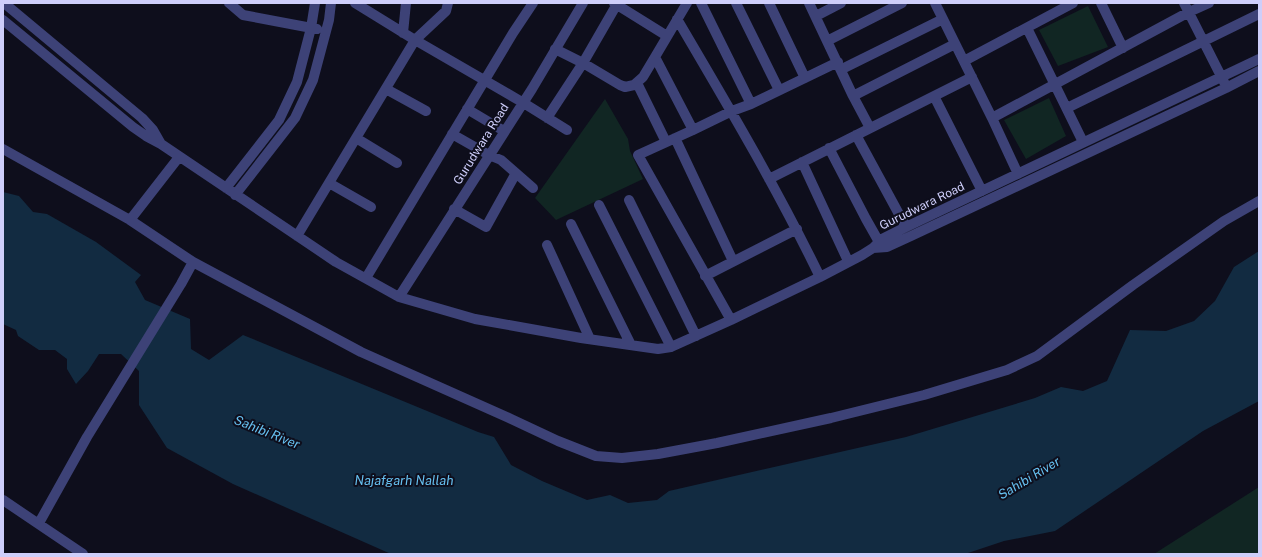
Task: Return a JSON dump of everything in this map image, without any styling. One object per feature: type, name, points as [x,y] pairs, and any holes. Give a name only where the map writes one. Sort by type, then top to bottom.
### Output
[{"type":"street","points":[[4,3],[142,118],[153,130],[160,144]]},
{"type":"street","points":[[229,3],[243,15],[326,31]]},
{"type":"street","points":[[226,188],[279,120],[296,82],[311,28],[315,3]]},
{"type":"street","points":[[235,195],[295,118],[313,80],[326,31],[331,3]]},
{"type":"street","points":[[355,3],[567,130]]},
{"type":"street","points":[[403,32],[406,3]]},
{"type":"street","points":[[297,236],[416,40],[446,11],[448,3]]},
{"type":"street","points":[[366,278],[513,33],[533,3]]},
{"type":"street","name":"Gurudwara Road","points":[[399,297],[522,102],[532,89],[583,3]]},
{"type":"street","points":[[555,49],[625,87],[634,85],[643,76],[687,3]]},
{"type":"street","points":[[701,3],[751,104]]},
{"type":"street","points":[[736,3],[779,90]]},
{"type":"street","points":[[769,3],[805,78]]},
{"type":"street","points":[[810,3],[853,96],[870,128]]},
{"type":"street","points":[[816,16],[841,3]]},
{"type":"street","points":[[827,41],[902,3]]},
{"type":"street","points":[[935,3],[1018,174]]},
{"type":"street","points":[[964,61],[1073,3]]},
{"type":"street","points":[[1101,3],[1123,48]]},
{"type":"street","points":[[992,118],[1123,48],[1187,8],[1209,3]]},
{"type":"street","points":[[547,118],[583,63],[616,4],[667,36]]},
{"type":"street","points":[[1187,8],[1204,40],[1226,88]]},
{"type":"street","points":[[1067,108],[1259,14]]},
{"type":"street","points":[[731,320],[638,155],[805,78],[840,66],[943,18]]},
{"type":"street","points":[[677,19],[732,111],[797,229],[820,277]]},
{"type":"street","points":[[3,20],[133,127],[336,262],[399,297],[475,319],[590,339],[658,349],[671,347],[820,277],[876,245],[866,219],[829,148]]},
{"type":"street","points":[[1027,28],[1083,142]]},
{"type":"street","points":[[853,96],[955,44]]},
{"type":"street","points":[[655,57],[693,130]]},
{"type":"street","name":"Gurudwara Road","points":[[876,245],[882,239],[906,227],[1259,59]]},
{"type":"street","name":"Gurudwara Road","points":[[876,245],[887,247],[1226,88],[1259,71]]},
{"type":"street","points":[[769,179],[972,77]]},
{"type":"street","points":[[637,83],[670,140],[733,261]]},
{"type":"street","points":[[386,89],[426,111]]},
{"type":"street","points":[[934,96],[982,191]]},
{"type":"street","points":[[468,109],[504,131]]},
{"type":"street","points":[[452,134],[489,155],[501,160],[533,188]]},
{"type":"street","points":[[856,135],[906,227]]},
{"type":"street","points":[[356,138],[397,163]]},
{"type":"street","points":[[3,149],[130,220],[193,262],[361,352],[510,418],[564,444],[596,456],[622,458],[658,454],[717,443],[831,418],[924,395],[1007,370],[1037,356],[1133,285],[1224,221],[1259,201]]},
{"type":"street","points":[[130,220],[179,157]]},
{"type":"street","points":[[802,162],[848,261]]},
{"type":"street","points":[[454,209],[486,227],[516,173]]},
{"type":"street","points":[[329,183],[371,207]]},
{"type":"street","points":[[629,200],[696,336]]},
{"type":"street","points":[[599,205],[671,347]]},
{"type":"street","points":[[571,224],[631,345]]},
{"type":"street","points":[[705,276],[797,229]]},
{"type":"street","points":[[546,245],[590,339]]},
{"type":"street","points":[[39,524],[87,437],[193,262]]},
{"type":"street","points":[[3,500],[83,554]]},
{"type":"green space","points":[[1088,6],[1108,47],[1058,66],[1039,30]]},
{"type":"green space","points":[[1049,98],[1066,136],[1026,159],[1004,120]]},
{"type":"green space","points":[[605,99],[628,139],[630,151],[643,179],[556,220],[535,198]]},
{"type":"green space","points":[[1259,487],[1259,554],[1154,554]]},
{"type":"water","name":"Najafgarh Nallah","points":[[3,192],[19,196],[33,212],[47,214],[96,242],[141,275],[135,282],[145,300],[190,319],[191,349],[209,360],[243,335],[478,432],[494,437],[511,465],[542,481],[587,500],[610,495],[628,503],[657,500],[669,491],[906,437],[1035,398],[1061,387],[1083,391],[1107,381],[1130,330],[1166,331],[1194,321],[1215,301],[1234,267],[1259,251],[1259,401],[1203,431],[1055,531],[1004,541],[965,554],[391,554],[233,484],[167,448],[139,405],[139,371],[121,354],[99,354],[88,371],[76,384],[67,369],[67,359],[55,350],[39,350],[18,336],[16,330],[3,324]]},
{"type":"water label","name":"Sahibi River","points":[[267,432]]},
{"type":"water label","name":"Sahibi River","points":[[1029,478]]}]
